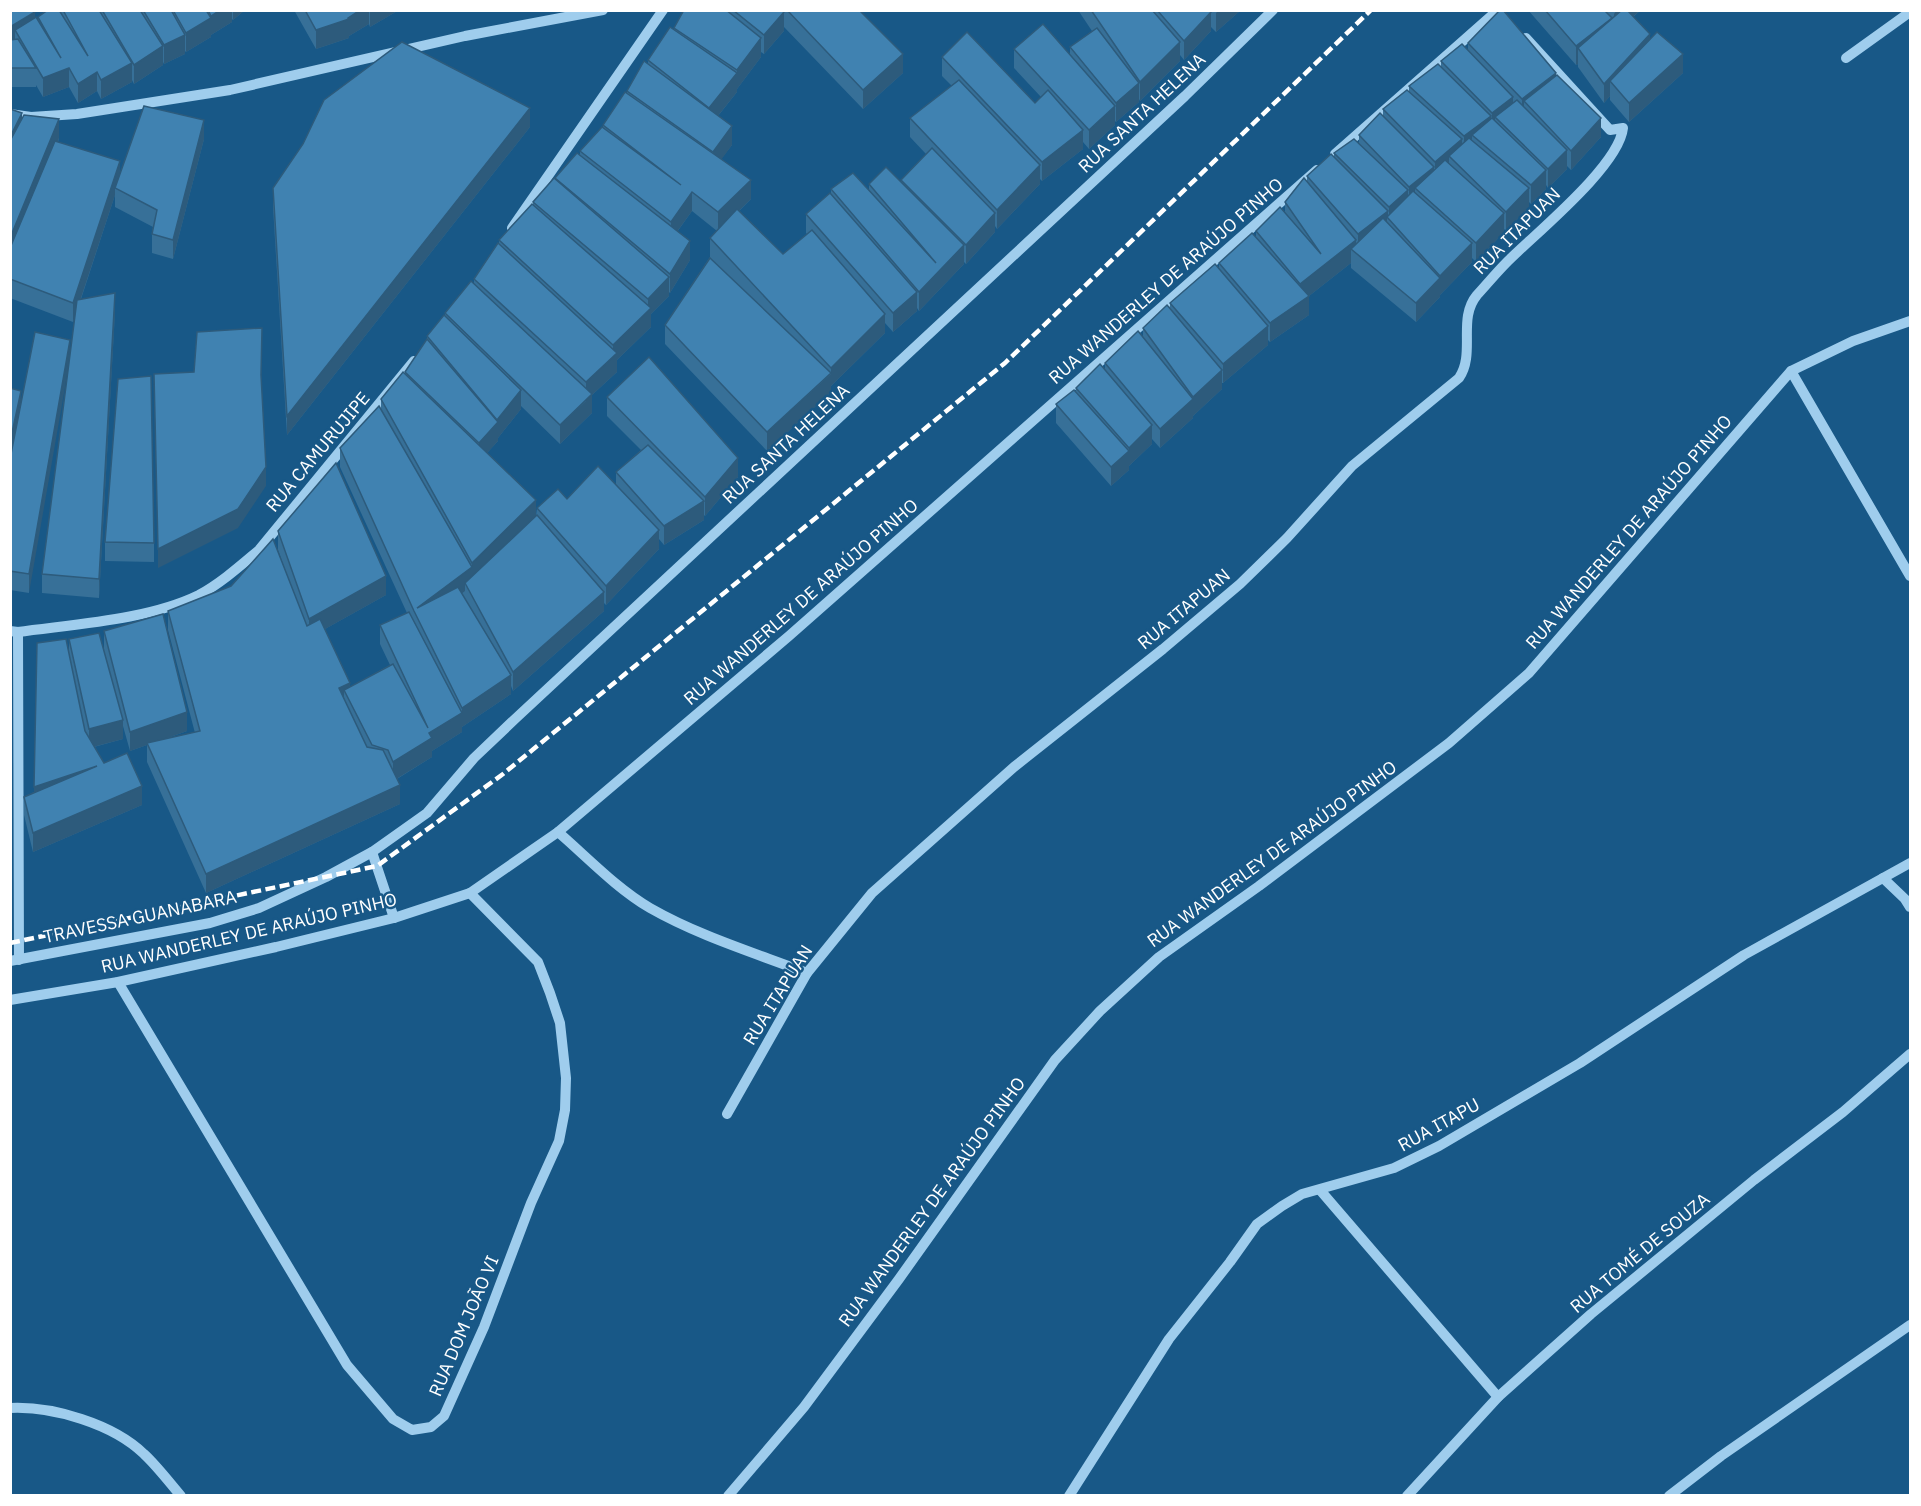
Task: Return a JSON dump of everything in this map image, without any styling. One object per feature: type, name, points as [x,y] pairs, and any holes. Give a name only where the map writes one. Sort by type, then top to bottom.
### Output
[{"type":"street","points":[[10,114],[31,117],[76,114],[230,90],[465,36],[603,10]]},
{"type":"street","points":[[503,241],[663,10]]},
{"type":"street","name":"RUA SANTA HELENA","points":[[372,852],[428,813],[474,758],[1185,96],[1273,10]]},
{"type":"street","points":[[1846,58],[1911,12]]},
{"type":"street","name":"RUA ITAPUAN","points":[[727,1114],[807,973],[872,893],[1014,767],[1163,649],[1240,584],[1287,538],[1352,466],[1459,378],[1466,369],[1467,324],[1474,298],[1604,166],[1619,144],[1623,128],[1610,130],[1506,17]]},
{"type":"street","name":"RUA WANDERLEY DE ARAÚJO PINHO","points":[[10,1000],[118,982],[276,948],[394,918],[470,893],[558,832],[789,636],[1506,17]]},
{"type":"street","name":"RUA WANDERLEY DE ARAÚJO PINHO","points":[[728,1496],[804,1407],[899,1279],[1055,1060],[1100,1011],[1159,957],[1259,886],[1449,743],[1529,673],[1791,370],[1853,341],[1911,321]]},
{"type":"street","name":"RUA CAMURUJIPE","points":[[14,632],[151,613],[199,595],[230,575],[259,550],[419,354]]},
{"type":"street","points":[[1791,370],[1911,576]]},
{"type":"street","points":[[14,632],[15,961]]},
{"type":"street","points":[[558,832],[622,888],[648,907],[705,933],[807,973]]},
{"type":"street","points":[[372,852],[394,918]]},
{"type":"street","name":"TRAVESSA GUANABARA","points":[[15,961],[210,923],[259,908],[326,877],[372,852]]},
{"type":"street","name":"RUA ITAPU","points":[[1069,1496],[1169,1339],[1257,1224],[1302,1194],[1394,1168],[1439,1146],[1580,1063],[1744,955],[1911,863]]},
{"type":"street","points":[[1883,878],[1911,907]]},
{"type":"street","name":"RUA DOM JOÃO VI","points":[[118,982],[346,1365],[393,1419],[412,1430],[431,1427],[444,1416],[484,1327],[531,1203],[559,1141],[565,1110],[566,1078],[560,1023],[538,962],[470,893]]},
{"type":"street","name":"RUA TOMÉ DE SOUZA","points":[[1407,1496],[1498,1397],[1592,1314],[1754,1180],[1843,1112],[1911,1054]]},
{"type":"street","points":[[1320,1190],[1498,1397]]},
{"type":"street","points":[[1669,1496],[1730,1449],[1911,1325]]},
{"type":"street","points":[[10,1408],[24,1407],[100,1424],[143,1452],[181,1496]]},
{"type":"building","points":[[10,10],[35,10],[35,12],[10,27]]},
{"type":"building","points":[[48,10],[59,10],[88,56],[63,10],[99,10],[132,63],[101,80],[97,72],[78,84],[69,68],[43,78],[15,30],[36,17],[61,58],[38,17]]},
{"type":"building","points":[[102,10],[140,10],[163,46],[134,65]]},
{"type":"building","points":[[143,10],[171,10],[185,35],[164,45]]},
{"type":"building","points":[[173,10],[206,10],[211,18],[186,33]]},
{"type":"building","points":[[208,10],[220,10],[211,16]]},
{"type":"building","points":[[305,10],[360,10],[349,19],[316,30]]},
{"type":"building","points":[[684,10],[726,10],[761,38],[737,70],[674,28]]},
{"type":"building","points":[[733,10],[783,10],[784,12],[764,35]]},
{"type":"building","points":[[787,10],[859,10],[903,54],[863,90]]},
{"type":"building","points":[[1091,10],[1152,10],[1180,42],[1140,82]]},
{"type":"building","points":[[1157,10],[1210,10],[1211,12],[1184,41]]},
{"type":"building","points":[[1500,10],[1503,10],[1556,73],[1522,99],[1468,43]]},
{"type":"building","points":[[1545,10],[1604,10],[1612,18],[1576,46]]},
{"type":"building","points":[[1622,10],[1627,10],[1650,34],[1604,84],[1578,48]]},
{"type":"building","points":[[1043,24],[1115,106],[1089,130],[1014,49]]},
{"type":"building","points":[[670,27],[737,73],[709,108],[648,60]]},
{"type":"building","points":[[1097,28],[1139,83],[1116,103],[1070,47]]},
{"type":"building","points":[[967,32],[1035,103],[1048,90],[1083,130],[1042,162],[942,57]]},
{"type":"building","points":[[1657,32],[1683,54],[1629,103],[1610,81]]},
{"type":"building","points":[[18,39],[36,68],[10,68],[10,40]]},
{"type":"building","points":[[402,42],[530,108],[287,416],[273,188],[303,144],[324,100]]},
{"type":"building","points":[[1462,44],[1513,97],[1492,113],[1441,61]]},
{"type":"building","points":[[644,61],[732,126],[713,152],[627,91]]},
{"type":"building","points":[[1438,64],[1491,116],[1464,136],[1409,86]]},
{"type":"building","points":[[1557,75],[1601,118],[1571,151],[1524,101]]},
{"type":"building","points":[[959,80],[1040,165],[997,210],[910,118]]},
{"type":"building","points":[[1407,90],[1462,139],[1435,162],[1383,109]]},
{"type":"building","points":[[625,92],[751,180],[718,212],[692,192],[671,222],[580,151],[602,127],[681,185],[603,125]]},
{"type":"building","points":[[1517,100],[1567,150],[1548,169],[1495,117]]},
{"type":"building","points":[[144,106],[204,120],[173,240],[152,234],[157,210],[115,188]]},
{"type":"building","points":[[10,109],[22,113],[10,137]]},
{"type":"building","points":[[1380,113],[1434,167],[1409,187],[1359,135]]},
{"type":"building","points":[[24,115],[59,119],[10,238],[10,141]]},
{"type":"building","points":[[1492,118],[1546,170],[1531,185],[1472,135]]},
{"type":"building","points":[[1469,138],[1529,188],[1506,212],[1449,156]]},
{"type":"building","points":[[1354,139],[1408,190],[1389,207],[1334,153]]},
{"type":"building","points":[[55,141],[120,161],[73,303],[10,279],[10,248]]},
{"type":"building","points":[[932,148],[995,213],[966,245],[901,180]]},
{"type":"building","points":[[577,153],[690,241],[670,274],[555,178]]},
{"type":"building","points":[[1331,154],[1388,211],[1358,234],[1307,176]]},
{"type":"building","points":[[1445,160],[1504,213],[1476,243],[1415,188]]},
{"type":"building","points":[[886,167],[964,245],[919,292],[831,189],[853,173],[936,263],[869,184]]},
{"type":"building","points":[[554,178],[669,277],[648,299],[533,202]]},
{"type":"building","points":[[1304,178],[1356,240],[1300,284],[1256,231],[1280,207],[1321,254],[1285,202]]},
{"type":"building","points":[[1413,191],[1472,243],[1440,276],[1387,217]]},
{"type":"building","points":[[830,193],[917,292],[893,313],[806,214]]},
{"type":"building","points":[[532,204],[651,308],[613,345],[499,240]]},
{"type":"building","points":[[737,209],[783,254],[812,230],[885,314],[831,368],[710,238]]},
{"type":"building","points":[[1383,218],[1440,278],[1416,303],[1351,249]]},
{"type":"building","points":[[1252,233],[1309,296],[1270,323],[1219,263]]},
{"type":"building","points":[[498,243],[617,353],[586,382],[474,279]]},
{"type":"building","points":[[710,258],[831,373],[767,432],[665,325]]},
{"type":"building","points":[[1215,264],[1268,326],[1223,364],[1170,303]]},
{"type":"building","points":[[471,281],[592,394],[560,425],[445,313]]},
{"type":"building","points":[[115,293],[99,579],[42,574],[77,300]]},
{"type":"building","points":[[1167,305],[1222,370],[1193,397],[1143,328]]},
{"type":"building","points":[[444,315],[521,390],[497,420],[427,336]]},
{"type":"building","points":[[262,328],[261,375],[266,467],[238,509],[158,549],[154,374],[194,372],[197,332]]},
{"type":"building","points":[[1138,331],[1193,399],[1160,429],[1105,363]]},
{"type":"building","points":[[35,332],[70,340],[29,574],[10,571],[10,459]]},
{"type":"building","points":[[427,339],[498,422],[479,443],[405,372]]},
{"type":"building","points":[[649,357],[738,458],[705,497],[607,397]]},
{"type":"building","points":[[1100,364],[1152,425],[1129,448],[1076,388]]},
{"type":"building","points":[[403,372],[536,500],[472,563],[381,399]]},
{"type":"building","points":[[151,376],[154,543],[105,542],[118,379]]},
{"type":"building","points":[[10,388],[21,391],[10,442]]},
{"type":"building","points":[[1074,390],[1129,451],[1111,467],[1056,404]]},
{"type":"building","points":[[379,406],[472,567],[417,608],[458,587],[511,675],[462,708],[414,611],[340,448]]},
{"type":"building","points":[[648,445],[704,501],[664,526],[616,472]]},
{"type":"building","points":[[336,463],[386,576],[309,619],[278,531]]},
{"type":"building","points":[[598,466],[659,530],[606,586],[537,508],[558,489],[567,499]]},
{"type":"building","points":[[537,515],[604,592],[513,672],[465,583]]},
{"type":"building","points":[[273,539],[307,626],[320,619],[350,683],[339,688],[367,747],[383,750],[400,785],[206,874],[147,743],[200,731],[168,611],[231,586]]},
{"type":"building","points":[[409,612],[462,713],[429,733],[432,738],[393,762],[388,750],[372,745],[344,690],[393,664],[428,728],[380,625]]},
{"type":"building","points":[[163,614],[187,712],[130,732],[104,631]]},
{"type":"building","points":[[99,633],[123,720],[89,729],[69,639]]},
{"type":"building","points":[[66,639],[85,731],[104,763],[127,753],[142,786],[33,833],[24,797],[97,766],[34,787],[37,643]]},
{"type":"railway","points":[[10,943],[377,866],[503,774],[1005,363],[1371,10]]}]
